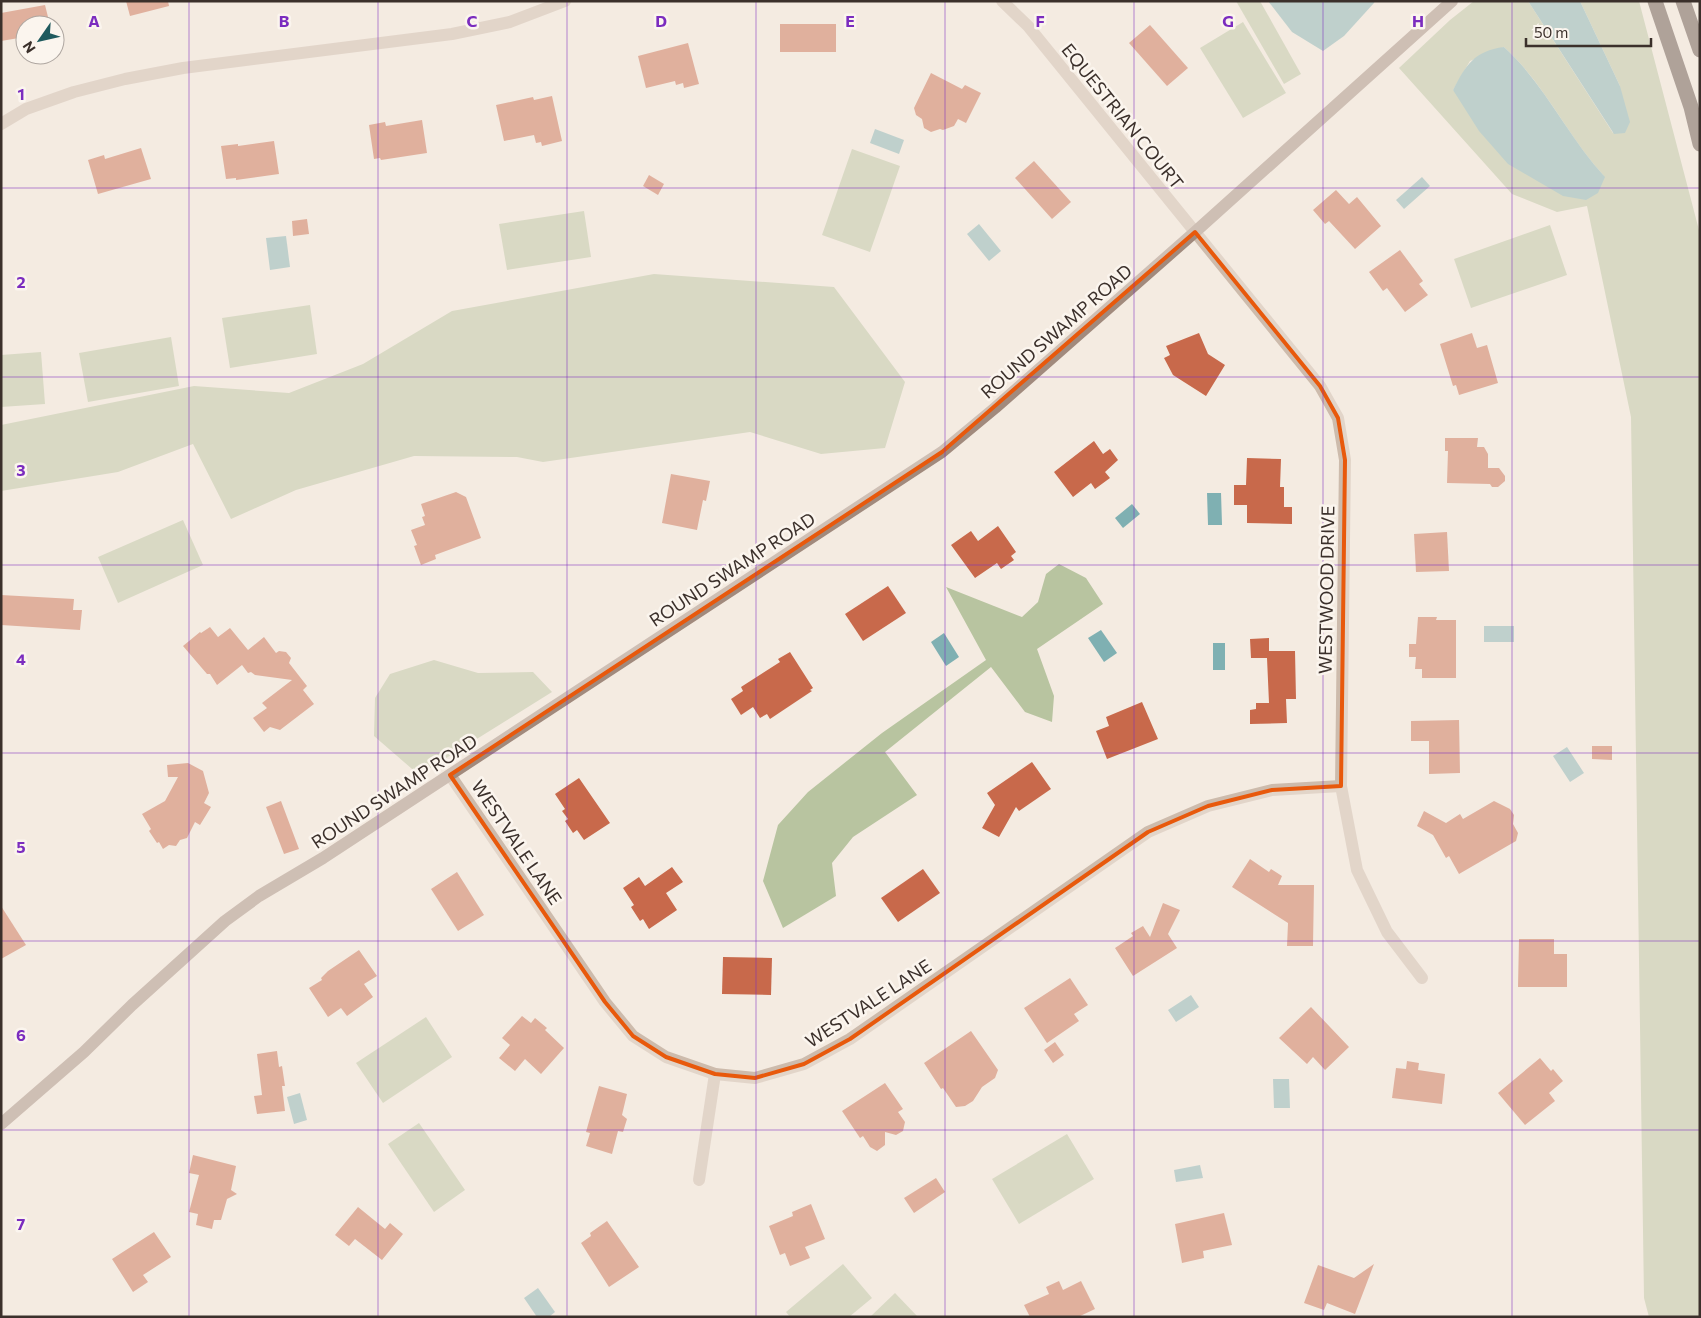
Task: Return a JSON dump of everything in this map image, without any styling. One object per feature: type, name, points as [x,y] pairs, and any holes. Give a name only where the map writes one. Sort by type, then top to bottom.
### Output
[{"type":"highway","points":[[1655,1],[1691,107],[1700,144]]},
{"type":"highway","points":[[1683,1],[1700,50]]},
{"type":"highway","points":[[1688,1],[1700,21]]},
{"type":"street","points":[[1,124],[26,110],[74,92],[125,79],[183,68],[452,34],[510,22],[565,1]]},
{"type":"street","name":"EQUESTRIAN COURT","points":[[1002,1],[1028,26],[1195,232]]},
{"type":"street","name":"ROUND SWAMP ROAD","points":[[1,1124],[84,1052],[132,1005],[225,921],[259,896],[323,858],[942,452],[995,408],[1195,232],[1452,1]]},
{"type":"street","name":"WESTWOOD DRIVE","points":[[1195,232],[1320,386],[1338,418],[1345,460],[1341,786],[1357,870],[1387,932],[1422,978]]},
{"type":"street","name":"WESTVALE LANE","points":[[450,775],[605,1002],[633,1036],[666,1056],[715,1074],[755,1078],[804,1064],[850,1039],[1148,832],[1208,806],[1272,790],[1341,786]]},
{"type":"street","points":[[699,1180],[715,1074]]},
{"type":"highlighted area","points":[[1195,232],[1320,386],[1338,418],[1345,460],[1341,786],[1272,790],[1208,806],[1148,832],[850,1039],[804,1064],[755,1078],[715,1074],[666,1057],[633,1036],[605,1002],[450,775],[942,452]]},
{"type":"green space","points":[[1236,1],[1260,1],[1301,74],[1284,84]]},
{"type":"green space","points":[[1474,1],[1528,1],[1613,133],[1620,86],[1580,1],[1639,1],[1700,234],[1700,1317],[1649,1317],[1644,1298],[1631,417],[1587,206],[1557,212],[1512,194],[1399,68],[1450,20]],"holes":[[[1504,47],[1532,77],[1604,176],[1453,90],[1470,61]]]},
{"type":"green space","points":[[1243,22],[1286,93],[1243,118],[1200,48]]},
{"type":"green space","points":[[852,149],[900,166],[870,252],[822,235]]},
{"type":"green space","points":[[584,211],[591,257],[507,270],[499,224]]},
{"type":"green space","points":[[1550,225],[1567,275],[1471,308],[1454,259]]},
{"type":"green space","points":[[654,274],[834,287],[905,382],[885,448],[821,454],[750,432],[543,462],[517,457],[414,456],[296,490],[231,519],[193,444],[118,472],[1,491],[1,425],[194,386],[289,393],[363,364],[452,311]]},
{"type":"green space","points":[[310,305],[317,354],[230,368],[222,318]]},
{"type":"green space","points":[[171,337],[179,386],[88,402],[79,353]]},
{"type":"green space","points":[[41,352],[45,404],[1,407],[1,355]]},
{"type":"green space","points":[[183,520],[203,565],[118,603],[98,557]]},
{"type":"green space","points":[[1059,564],[1086,578],[1103,604],[1037,649],[1054,696],[1052,722],[1025,712],[991,667],[885,752],[917,795],[853,837],[832,863],[836,896],[783,928],[763,881],[778,825],[808,792],[882,733],[986,660],[946,587],[1022,617],[1038,602],[1046,574]]},
{"type":"green space","points":[[434,660],[478,673],[533,672],[552,692],[419,775],[374,736],[375,698],[390,674]]},
{"type":"green space","points":[[426,1017],[452,1057],[383,1103],[356,1063]]},
{"type":"green space","points":[[419,1123],[465,1190],[434,1212],[388,1144]]},
{"type":"green space","points":[[1067,1134],[1094,1179],[1019,1224],[992,1179]]},
{"type":"green space","points":[[843,1264],[872,1298],[849,1317],[790,1317],[786,1312]]},
{"type":"green space","points":[[895,1293],[918,1317],[870,1317]]},
{"type":"water","points":[[1268,1],[1375,1],[1344,36],[1323,51],[1292,32]]},
{"type":"water","points":[[1528,1],[1580,1],[1620,86],[1630,122],[1625,133],[1614,134]]},
{"type":"water","points":[[1504,47],[1532,77],[1579,145],[1605,177],[1598,193],[1586,200],[1563,196],[1508,164],[1479,131],[1453,90],[1462,73],[1472,61],[1485,52]]},
{"type":"water","points":[[875,129],[904,140],[899,154],[870,143]]},
{"type":"water","points":[[1422,177],[1430,186],[1404,209],[1396,200]]},
{"type":"water","points":[[979,224],[1001,251],[989,261],[967,234]]},
{"type":"water","points":[[286,236],[290,267],[270,270],[266,238]]},
{"type":"water","points":[[1207,493],[1221,493],[1222,525],[1208,525]]},
{"type":"water","points":[[1132,504],[1140,514],[1123,528],[1115,518]]},
{"type":"water","points":[[1484,626],[1514,626],[1514,642],[1484,642]]},
{"type":"water","points":[[1101,630],[1117,653],[1104,662],[1088,638]]},
{"type":"water","points":[[944,633],[959,657],[946,666],[931,642]]},
{"type":"water","points":[[1213,643],[1225,643],[1225,670],[1213,670]]},
{"type":"water","points":[[1567,747],[1584,773],[1570,782],[1553,756]]},
{"type":"water","points":[[1191,995],[1199,1007],[1176,1022],[1168,1010]]},
{"type":"water","points":[[1273,1079],[1289,1079],[1290,1108],[1274,1108]]},
{"type":"water","points":[[300,1093],[307,1120],[294,1124],[287,1097]]},
{"type":"water","points":[[1200,1165],[1203,1178],[1176,1182],[1174,1170]]},
{"type":"water","points":[[538,1288],[555,1312],[549,1317],[537,1317],[524,1298]]},
{"type":"building","points":[[126,1],[168,1],[169,6],[130,16]]},
{"type":"building","points":[[45,5],[48,15],[15,15],[15,39],[1,41],[1,13]]},
{"type":"building","points":[[780,24],[836,24],[836,52],[780,52]]},
{"type":"building","points":[[1150,25],[1188,68],[1167,86],[1129,43]]},
{"type":"building","points":[[688,43],[699,84],[684,88],[683,83],[676,85],[675,81],[646,88],[638,56]]},
{"type":"building","points":[[931,73],[962,89],[965,85],[981,93],[966,123],[958,119],[954,126],[943,130],[931,132],[924,128],[922,119],[916,115],[914,108]]},
{"type":"building","points":[[552,96],[562,141],[542,146],[541,142],[536,143],[534,135],[504,141],[496,105],[533,97],[534,100]]},
{"type":"building","points":[[422,120],[427,153],[381,160],[380,158],[374,159],[369,125],[385,122],[386,126]]},
{"type":"building","points":[[274,141],[279,174],[236,180],[236,178],[226,179],[221,146],[238,144],[238,146]]},
{"type":"building","points":[[141,148],[151,179],[98,194],[88,160],[104,155],[105,159]]},
{"type":"building","points":[[1034,161],[1071,202],[1052,219],[1015,178]]},
{"type":"building","points":[[649,175],[664,184],[658,195],[643,186]]},
{"type":"building","points":[[1336,190],[1349,204],[1357,197],[1381,226],[1355,249],[1329,221],[1325,224],[1313,210]]},
{"type":"building","points":[[307,219],[309,234],[293,236],[292,221]]},
{"type":"building","points":[[1400,250],[1423,281],[1419,284],[1428,295],[1405,312],[1387,288],[1383,291],[1369,272]]},
{"type":"building","points":[[1199,333],[1208,354],[1225,365],[1206,396],[1173,375],[1164,358],[1170,355],[1166,346]]},
{"type":"building","points":[[1472,333],[1477,348],[1487,345],[1498,383],[1459,395],[1456,385],[1453,386],[1440,344]]},
{"type":"building","points":[[1445,438],[1478,438],[1477,447],[1484,447],[1488,454],[1488,468],[1499,468],[1505,476],[1505,481],[1498,487],[1492,487],[1490,484],[1447,483],[1448,451],[1445,451]]},
{"type":"building","points":[[1094,441],[1103,454],[1110,449],[1118,460],[1105,472],[1110,478],[1095,489],[1091,483],[1073,497],[1054,472]]},
{"type":"building","points":[[1247,458],[1281,459],[1280,487],[1284,487],[1284,507],[1292,507],[1292,524],[1247,523],[1247,505],[1234,505],[1234,485],[1246,485]]},
{"type":"building","points":[[671,474],[710,481],[706,501],[703,500],[697,530],[662,523]]},
{"type":"building","points":[[456,492],[466,497],[481,538],[435,555],[436,559],[421,565],[414,546],[417,545],[411,530],[425,525],[422,517],[425,516],[421,504]]},
{"type":"building","points":[[998,526],[1016,552],[1011,556],[1014,560],[1001,569],[997,563],[975,578],[951,545],[971,531],[978,541]]},
{"type":"building","points":[[1447,532],[1449,571],[1416,572],[1414,534]]},
{"type":"building","points":[[888,586],[906,613],[863,641],[845,614]]},
{"type":"building","points":[[1,595],[74,599],[73,610],[82,610],[80,630],[1,625]]},
{"type":"building","points":[[1418,617],[1437,617],[1436,620],[1456,620],[1456,678],[1422,678],[1422,669],[1415,669],[1416,657],[1409,657],[1409,644],[1416,644]]},
{"type":"building","points":[[210,627],[218,637],[230,628],[248,650],[264,637],[276,653],[279,651],[286,652],[291,658],[289,663],[307,686],[303,690],[314,704],[280,730],[270,727],[264,732],[253,718],[267,708],[262,703],[292,680],[248,673],[242,665],[217,685],[210,674],[207,674],[183,646],[200,632]]},
{"type":"building","points":[[1269,638],[1269,651],[1295,651],[1296,699],[1286,699],[1287,723],[1250,724],[1250,710],[1256,709],[1256,703],[1269,703],[1267,658],[1251,658],[1250,639]]},
{"type":"building","points":[[790,652],[813,688],[810,690],[812,691],[770,719],[767,714],[760,718],[753,707],[741,715],[731,699],[743,691],[741,687],[780,662],[778,659]]},
{"type":"building","points":[[1142,702],[1158,739],[1107,759],[1096,731],[1109,726],[1106,717]]},
{"type":"building","points":[[1459,720],[1460,773],[1429,774],[1429,741],[1411,741],[1411,721]]},
{"type":"building","points":[[1592,746],[1612,746],[1612,760],[1592,759]]},
{"type":"building","points":[[1032,762],[1051,789],[1019,811],[1016,807],[999,837],[982,828],[995,805],[987,793]]},
{"type":"building","points":[[188,763],[203,771],[209,793],[204,803],[211,807],[200,825],[195,822],[187,838],[180,840],[176,846],[169,845],[163,849],[149,831],[151,829],[142,814],[165,801],[178,777],[168,777],[167,765]]},
{"type":"building","points":[[579,778],[610,823],[584,840],[577,830],[573,833],[565,821],[568,819],[562,811],[565,809],[555,794]]},
{"type":"building","points":[[281,801],[299,849],[284,854],[266,807]]},
{"type":"building","points":[[1494,801],[1510,809],[1514,815],[1513,824],[1518,833],[1516,841],[1459,874],[1449,856],[1446,858],[1433,835],[1417,826],[1424,811],[1446,823],[1460,814],[1463,819]]},
{"type":"building","points":[[1250,859],[1269,872],[1271,869],[1282,876],[1278,885],[1314,885],[1313,946],[1287,946],[1288,923],[1232,887]]},
{"type":"building","points":[[672,867],[683,882],[666,893],[677,910],[649,929],[643,919],[640,921],[631,907],[634,905],[623,888],[639,877],[645,886]]},
{"type":"building","points":[[923,869],[940,893],[898,922],[881,898]]},
{"type":"building","points":[[457,872],[484,915],[458,931],[431,889]]},
{"type":"building","points":[[1163,903],[1180,910],[1168,934],[1177,948],[1133,976],[1115,948],[1133,936],[1131,933],[1143,926],[1150,937]]},
{"type":"building","points":[[1,906],[26,945],[1,959]]},
{"type":"building","points":[[1519,939],[1554,939],[1554,954],[1567,954],[1567,987],[1518,987]]},
{"type":"building","points":[[359,950],[377,976],[364,984],[373,997],[347,1016],[341,1008],[328,1017],[309,988],[322,980],[321,978],[328,971]]},
{"type":"building","points":[[723,957],[772,958],[771,995],[722,994]]},
{"type":"building","points":[[1070,978],[1088,1005],[1074,1014],[1079,1021],[1047,1043],[1024,1008]]},
{"type":"building","points":[[1311,1007],[1349,1047],[1325,1070],[1313,1057],[1307,1064],[1279,1038]]},
{"type":"building","points":[[522,1016],[531,1023],[535,1018],[547,1028],[545,1030],[564,1048],[541,1074],[525,1059],[515,1071],[499,1058],[510,1045],[502,1038]]},
{"type":"building","points":[[971,1031],[998,1070],[995,1078],[982,1087],[973,1101],[965,1106],[956,1107],[943,1088],[941,1089],[924,1063]]},
{"type":"building","points":[[1055,1042],[1064,1055],[1053,1063],[1044,1050]]},
{"type":"building","points":[[277,1051],[279,1067],[282,1066],[285,1086],[282,1086],[285,1111],[257,1114],[254,1096],[262,1095],[257,1054]]},
{"type":"building","points":[[1540,1058],[1563,1081],[1549,1093],[1555,1101],[1525,1125],[1498,1093]]},
{"type":"building","points":[[1407,1061],[1419,1063],[1418,1070],[1445,1074],[1442,1104],[1392,1098],[1396,1068],[1406,1069]]},
{"type":"building","points":[[885,1083],[903,1109],[898,1112],[905,1122],[903,1131],[896,1135],[885,1132],[885,1145],[877,1151],[870,1147],[863,1136],[860,1138],[842,1111]]},
{"type":"building","points":[[599,1086],[627,1094],[622,1115],[627,1119],[623,1132],[618,1131],[612,1154],[586,1146],[590,1133],[586,1132]]},
{"type":"building","points":[[193,1155],[236,1166],[231,1190],[237,1194],[227,1199],[221,1220],[214,1220],[212,1229],[196,1225],[198,1214],[189,1212],[199,1175],[189,1173]]},
{"type":"building","points":[[936,1178],[945,1192],[914,1213],[904,1198]]},
{"type":"building","points":[[811,1204],[825,1239],[805,1247],[810,1258],[790,1266],[785,1253],[780,1255],[769,1226],[793,1216],[792,1212]]},
{"type":"building","points":[[358,1207],[385,1229],[390,1223],[403,1234],[382,1260],[355,1239],[349,1246],[335,1235]]},
{"type":"building","points":[[1224,1213],[1232,1245],[1203,1251],[1204,1258],[1182,1263],[1175,1224]]},
{"type":"building","points":[[607,1221],[639,1267],[609,1287],[581,1243],[591,1236],[590,1233]]},
{"type":"building","points":[[154,1232],[171,1257],[143,1275],[148,1282],[133,1292],[112,1259]]},
{"type":"building","points":[[1374,1264],[1355,1314],[1327,1303],[1324,1310],[1304,1303],[1318,1265],[1354,1278]]},
{"type":"building","points":[[1059,1281],[1063,1290],[1081,1281],[1095,1309],[1078,1317],[1030,1317],[1024,1305],[1049,1294],[1046,1287]]}]
